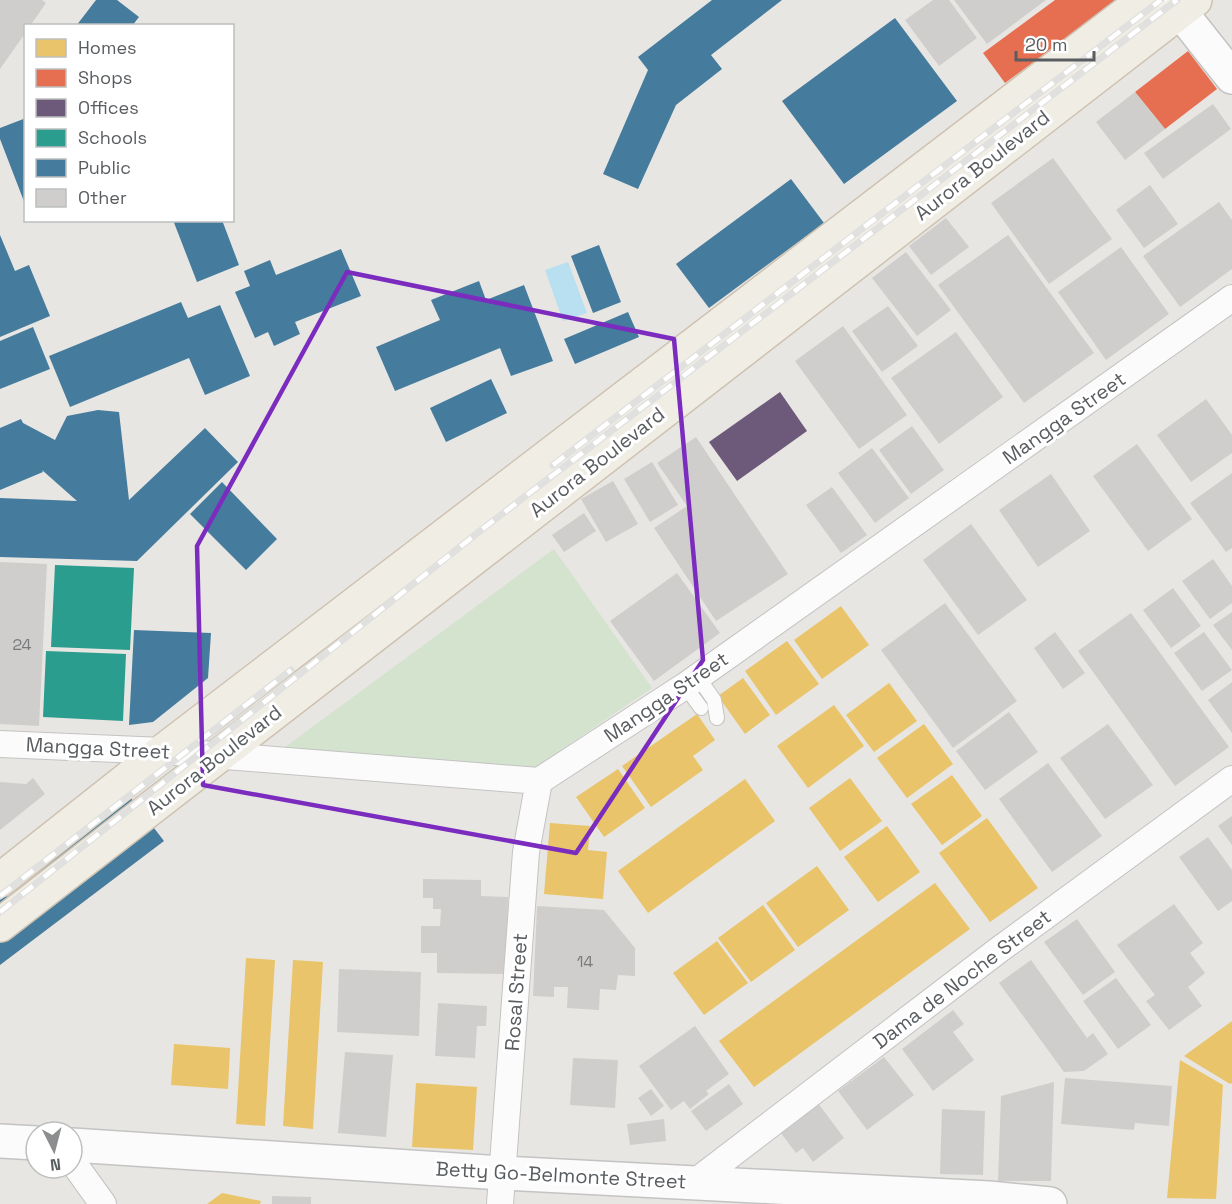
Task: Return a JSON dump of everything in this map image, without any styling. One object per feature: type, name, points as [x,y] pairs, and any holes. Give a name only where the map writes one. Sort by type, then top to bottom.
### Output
[{"type":"main road","name":"Aurora Boulevard","points":[[0,880],[163,751],[1144,0]]},
{"type":"main road","name":"Aurora Boulevard","points":[[0,925],[1182,4]]},
{"type":"street","points":[[1182,4],[1232,78]]},
{"type":"street","name":"Mangga Street","points":[[0,744],[163,751],[539,781],[692,681],[1232,298]]},
{"type":"street","name":"Dama de Noche Street","points":[[695,1182],[1000,949],[1232,778]]},
{"type":"street","name":"Rosal Street","points":[[501,1189],[526,852],[539,781]]},
{"type":"street","points":[[0,1141],[24,1142]]},
{"type":"street","name":"Betty Go-Belmonte Street","points":[[84,1146],[501,1189],[695,1182],[989,1198],[1050,1204]]},
{"type":"street","points":[[84,1178],[103,1204]]},
{"type":"lane","points":[[692,681],[701,708]]},
{"type":"lane","points":[[692,681],[714,700],[717,718]]},
{"type":"highlighted area","points":[[347,272],[674,339],[703,660],[576,853],[203,785],[197,546]]},
{"type":"green space","points":[[554,549],[652,688],[534,768],[281,750]]},
{"type":"water","points":[[568,262],[587,313],[563,321],[545,270]]},
{"type":"building: Homes","points":[[841,606],[869,645],[822,679],[794,640]]},
{"type":"building: Homes","points":[[787,641],[819,684],[776,715],[745,671]]},
{"type":"building: Homes","points":[[743,678],[770,715],[745,734],[718,696]]},
{"type":"building: Homes","points":[[889,683],[917,721],[874,752],[846,715]]},
{"type":"building: Homes","points":[[834,705],[864,746],[808,788],[777,746]]},
{"type":"building: Homes","points":[[697,714],[715,740],[693,756],[703,770],[651,807],[622,766]]},
{"type":"building: Homes","points":[[924,724],[953,764],[907,798],[877,758]]},
{"type":"building: Homes","points":[[618,769],[645,808],[604,837],[576,797]]},
{"type":"building: Homes","points":[[952,775],[982,816],[942,845],[911,804]]},
{"type":"building: Homes","points":[[850,778],[882,821],[840,851],[809,808]]},
{"type":"building: Homes","points":[[745,779],[775,821],[648,913],[618,871]]},
{"type":"building: Homes","points":[[987,818],[1038,888],[990,922],[939,853]]},
{"type":"building: Homes","points":[[550,823],[590,826],[588,850],[607,852],[603,899],[544,894]]},
{"type":"building: Homes","points":[[887,826],[920,872],[878,902],[844,857]]},
{"type":"building: Homes","points":[[817,866],[849,910],[798,947],[766,903]]},
{"type":"building: Homes","points":[[935,883],[970,929],[754,1087],[719,1041]]},
{"type":"building: Homes","points":[[763,905],[795,950],[751,982],[718,938]]},
{"type":"building: Homes","points":[[717,941],[748,983],[704,1015],[673,973]]},
{"type":"building: Homes","points":[[246,958],[275,960],[265,1126],[236,1124]]},
{"type":"building: Homes","points":[[293,960],[323,962],[313,1129],[283,1126]]},
{"type":"building: Homes","points":[[1232,1021],[1232,1083],[1230,1084],[1184,1056]]},
{"type":"building: Homes","points":[[174,1044],[230,1048],[228,1089],[171,1085]]},
{"type":"building: Homes","points":[[1180,1060],[1223,1085],[1216,1199],[1167,1198]]},
{"type":"building: Homes","points":[[416,1083],[477,1087],[473,1150],[412,1147]]},
{"type":"building: Homes","points":[[222,1193],[261,1201],[260,1204],[207,1204]]},
{"type":"building: Shops","points":[[1055,0],[1118,0],[1005,83],[983,53]]},
{"type":"building: Shops","points":[[1188,51],[1217,89],[1165,129],[1135,92]]},
{"type":"building: Offices","points":[[780,392],[807,431],[737,481],[709,442]]},
{"type":"building: Schools","points":[[55,565],[134,568],[130,650],[51,647]]},
{"type":"building: Schools","points":[[46,651],[126,654],[123,721],[43,717]]},
{"type":"building: Public","points":[[96,0],[117,0],[139,17],[134,24],[78,24]]},
{"type":"building: Public","points":[[712,0],[782,0],[711,55],[722,69],[676,105],[638,189],[603,174],[648,70],[638,57]]},
{"type":"building: Public","points":[[895,18],[957,101],[844,184],[782,101]]},
{"type":"building: Public","points":[[24,119],[24,201],[0,139],[0,128]]},
{"type":"building: Public","points":[[791,179],[824,223],[709,308],[676,264]]},
{"type":"building: Public","points":[[174,222],[223,222],[239,265],[197,282]]},
{"type":"building: Public","points":[[0,235],[15,271],[29,265],[50,316],[0,337]]},
{"type":"building: Public","points":[[599,245],[621,302],[593,313],[571,256]]},
{"type":"building: Public","points":[[341,249],[361,296],[295,322],[300,334],[274,346],[268,332],[255,338],[235,292],[250,286],[244,271],[270,260],[276,275]]},
{"type":"building: Public","points":[[479,281],[486,300],[524,285],[553,361],[511,376],[500,348],[395,391],[376,347],[440,320],[431,300]]},
{"type":"building: Public","points":[[181,302],[188,318],[220,305],[250,376],[205,395],[189,358],[70,407],[49,356]]},
{"type":"building: Public","points":[[628,312],[639,337],[575,364],[564,339]]},
{"type":"building: Public","points":[[33,327],[50,369],[0,389],[0,341]]},
{"type":"building: Public","points":[[491,379],[507,413],[446,442],[430,408]]},
{"type":"building: Public","points":[[98,410],[119,412],[129,500],[205,428],[238,462],[137,561],[0,557],[0,498],[77,501],[42,470],[43,472],[0,490],[0,428],[21,419],[23,423],[55,440],[67,416]]},
{"type":"building: Public","points":[[222,482],[277,539],[246,570],[190,514]]},
{"type":"building: Public","points":[[134,630],[211,633],[208,678],[153,722],[129,725]]},
{"type":"building: Public","points":[[117,780],[164,841],[0,965],[0,870]]},
{"type":"building: Other","points":[[0,0],[42,0],[46,3],[31,24],[24,24],[24,35],[0,69]]},
{"type":"building: Other","points":[[933,0],[949,0],[977,38],[939,66],[905,20]]},
{"type":"building: Other","points":[[954,0],[1046,0],[987,44]]},
{"type":"building: Other","points":[[1135,92],[1165,129],[1125,160],[1096,122]]},
{"type":"building: Other","points":[[1213,104],[1231,129],[1163,179],[1144,153]]},
{"type":"building: Other","points":[[1053,158],[1112,239],[1049,284],[991,203]]},
{"type":"building: Other","points":[[1150,185],[1178,224],[1144,248],[1116,210]]},
{"type":"building: Other","points":[[1219,202],[1232,220],[1232,269],[1180,307],[1143,256]]},
{"type":"building: Other","points":[[946,218],[969,247],[931,275],[909,246]]},
{"type":"building: Other","points":[[1008,235],[1094,353],[1024,403],[938,285]]},
{"type":"building: Other","points":[[1121,247],[1169,314],[1106,360],[1058,292]]},
{"type":"building: Other","points":[[906,252],[951,310],[917,336],[872,278]]},
{"type":"building: Other","points":[[888,306],[918,346],[882,372],[852,331]]},
{"type":"building: Other","points":[[843,326],[907,415],[859,449],[795,361]]},
{"type":"building: Other","points":[[956,332],[1003,397],[939,444],[891,378]]},
{"type":"building: Other","points":[[1206,399],[1232,435],[1232,453],[1191,482],[1157,435]]},
{"type":"building: Other","points":[[912,426],[944,470],[911,494],[879,450]]},
{"type":"building: Other","points":[[696,437],[788,574],[716,621],[654,528],[687,506],[657,463]]},
{"type":"building: Other","points":[[1137,444],[1192,519],[1148,551],[1093,476]]},
{"type":"building: Other","points":[[872,448],[909,498],[875,523],[838,473]]},
{"type":"building: Other","points":[[652,462],[678,505],[650,522],[624,479]]},
{"type":"building: Other","points":[[1232,473],[1232,548],[1226,552],[1190,503]]},
{"type":"building: Other","points":[[1051,474],[1090,531],[1038,567],[999,510]]},
{"type":"building: Other","points":[[613,481],[638,524],[606,542],[581,499]]},
{"type":"building: Other","points":[[832,487],[867,535],[841,553],[806,505]]},
{"type":"building: Other","points":[[584,513],[596,531],[564,552],[552,535]]},
{"type":"building: Other","points":[[971,524],[1027,600],[978,635],[923,560]]},
{"type":"building: Other","points":[[1213,559],[1232,586],[1232,603],[1210,619],[1182,581]]},
{"type":"building: Other","points":[[0,562],[47,564],[39,726],[0,724]]},
{"type":"building: Other","points":[[677,573],[720,633],[654,681],[610,621]]},
{"type":"building: Other","points":[[1173,588],[1201,626],[1171,648],[1143,610]]},
{"type":"building: Other","points":[[945,603],[1017,701],[953,748],[881,650]]},
{"type":"building: Other","points":[[1232,612],[1232,650],[1213,625]]},
{"type":"building: Other","points":[[1131,613],[1229,747],[1175,786],[1078,651]]},
{"type":"building: Other","points":[[1055,632],[1085,673],[1063,689],[1034,648]]},
{"type":"building: Other","points":[[1204,632],[1232,670],[1202,691],[1174,653]]},
{"type":"building: Other","points":[[1232,682],[1232,733],[1208,700]]},
{"type":"building: Other","points":[[1009,712],[1038,752],[985,790],[956,751]]},
{"type":"building: Other","points":[[1108,724],[1153,785],[1105,819],[1060,758]]},
{"type":"building: Other","points":[[1048,763],[1102,836],[1052,872],[999,799]]},
{"type":"building: Other","points":[[33,778],[45,794],[0,830],[0,782],[26,784]]},
{"type":"building: Other","points":[[1232,816],[1232,845],[1218,826]]},
{"type":"building: Other","points":[[1208,837],[1232,870],[1232,901],[1218,911],[1179,857]]},
{"type":"building: Other","points":[[423,879],[481,880],[481,896],[508,897],[506,974],[437,973],[437,953],[421,953],[421,926],[440,926],[441,909],[433,909],[433,898],[423,898]]},
{"type":"building: Other","points":[[1174,904],[1203,943],[1190,953],[1205,973],[1188,987],[1202,1006],[1169,1030],[1146,1001],[1155,995],[1117,945]]},
{"type":"building: Other","points":[[537,906],[604,910],[635,948],[635,976],[618,975],[616,990],[600,989],[599,1010],[567,1008],[568,987],[554,987],[554,997],[533,996]]},
{"type":"building: Other","points":[[1077,919],[1115,972],[1083,995],[1044,942]]},
{"type":"building: Other","points":[[1031,960],[1087,1038],[1093,1033],[1108,1054],[1084,1071],[1064,1072],[999,983]]},
{"type":"building: Other","points":[[339,969],[421,972],[419,1036],[337,1032]]},
{"type":"building: Other","points":[[1116,978],[1151,1025],[1118,1049],[1083,1001]]},
{"type":"building: Other","points":[[438,1003],[487,1006],[486,1026],[477,1026],[475,1058],[435,1056]]},
{"type":"building: Other","points":[[953,1010],[964,1024],[953,1032],[974,1060],[933,1091],[902,1049]]},
{"type":"building: Other","points":[[695,1026],[729,1074],[706,1091],[709,1094],[690,1109],[684,1101],[671,1110],[639,1066]]},
{"type":"building: Other","points":[[345,1052],[393,1055],[386,1137],[338,1133]]},
{"type":"building: Other","points":[[884,1057],[914,1095],[867,1130],[838,1091]]},
{"type":"building: Other","points":[[573,1058],[618,1060],[615,1108],[570,1105]]},
{"type":"building: Other","points":[[1065,1078],[1172,1086],[1169,1126],[1135,1123],[1134,1130],[1061,1124]]},
{"type":"building: Other","points":[[1054,1082],[1051,1181],[998,1181],[1001,1096]]},
{"type":"building: Other","points":[[729,1084],[743,1104],[706,1131],[691,1111]]},
{"type":"building: Other","points":[[651,1089],[664,1106],[651,1116],[638,1098]]},
{"type":"building: Other","points":[[815,1099],[844,1138],[813,1162],[803,1148],[796,1153],[777,1128]]},
{"type":"building: Other","points":[[942,1109],[985,1111],[983,1175],[940,1174]]},
{"type":"building: Other","points":[[664,1119],[666,1141],[630,1145],[627,1124]]},
{"type":"building: Other","points":[[272,1196],[311,1197],[311,1204],[272,1204]]},
{"type":"railway","points":[[553,465],[1161,0]]},
{"type":"railway","points":[[0,912],[485,527],[1177,0]]},
{"type":"railway","points":[[0,896],[291,670]]}]
